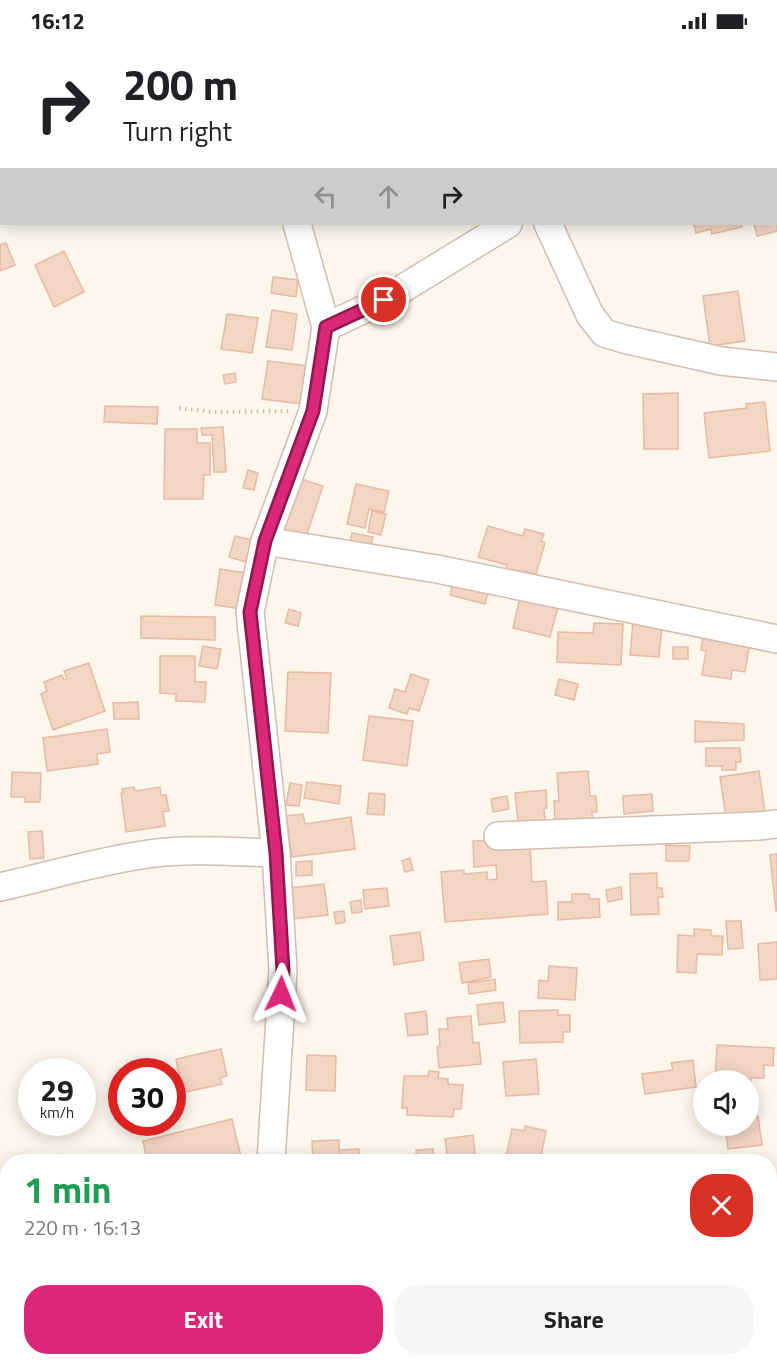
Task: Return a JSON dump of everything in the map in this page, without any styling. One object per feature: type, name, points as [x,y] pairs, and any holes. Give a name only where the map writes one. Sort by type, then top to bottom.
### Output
[{"type":"street","points":[[271,1154],[283,970],[276,853],[250,612],[265,541],[313,411],[326,327],[297,225]]},
{"type":"street","points":[[326,327],[384,300],[506,225]]},
{"type":"street","points":[[548,225],[590,315],[604,333],[721,361],[777,367]]},
{"type":"street","points":[[265,541],[437,569],[777,639]]},
{"type":"street","points":[[498,836],[777,824]]},
{"type":"street","points":[[0,887],[104,861],[150,854],[197,850],[276,853]]},
{"type":"path","points":[[179,408],[214,412],[313,411]]},
{"type":"building","points":[[694,225],[742,225],[742,227],[712,234],[711,229],[696,233]]},
{"type":"building","points":[[754,225],[777,225],[777,231],[757,236]]},
{"type":"building","points":[[6,243],[15,265],[0,271],[0,245]]},
{"type":"building","points":[[64,251],[84,292],[54,307],[35,265]]},
{"type":"building","points":[[273,277],[298,280],[296,297],[271,293]]},
{"type":"building","points":[[738,291],[745,341],[710,346],[703,296]]},
{"type":"building","points":[[272,310],[297,314],[292,350],[266,347]]},
{"type":"building","points":[[227,314],[258,318],[252,353],[221,349]]},
{"type":"building","points":[[268,361],[316,367],[310,405],[262,399]]},
{"type":"building","points":[[235,373],[236,382],[225,384],[223,375]]},
{"type":"building","points":[[678,393],[678,449],[644,449],[643,394]]},
{"type":"building","points":[[765,402],[770,451],[709,458],[704,413],[747,408],[746,404]]},
{"type":"building","points":[[105,406],[158,407],[157,424],[104,422]]},
{"type":"building","points":[[223,427],[226,472],[214,472],[212,435],[202,435],[201,428]]},
{"type":"building","points":[[165,429],[197,429],[197,443],[210,443],[210,475],[204,475],[203,499],[164,499]]},
{"type":"building","points":[[248,470],[258,473],[254,490],[243,488]]},
{"type":"building","points":[[301,479],[323,486],[304,543],[282,536]]},
{"type":"building","points":[[356,484],[389,491],[384,512],[369,509],[365,528],[347,524]]},
{"type":"building","points":[[372,511],[386,514],[381,535],[368,532]]},
{"type":"building","points":[[488,526],[523,536],[525,529],[544,534],[541,541],[545,543],[536,574],[525,571],[524,576],[505,571],[507,565],[478,557]]},
{"type":"building","points":[[352,533],[373,537],[371,544],[382,546],[380,553],[349,546]]},
{"type":"building","points":[[235,536],[252,540],[246,562],[229,557]]},
{"type":"building","points":[[220,569],[246,573],[241,609],[215,605]]},
{"type":"building","points":[[455,576],[490,585],[485,604],[450,595]]},
{"type":"building","points":[[520,597],[558,607],[550,637],[513,628]]},
{"type":"building","points":[[289,609],[301,613],[298,626],[285,623]]},
{"type":"building","points":[[141,616],[215,617],[215,640],[141,638]]},
{"type":"building","points":[[633,622],[642,626],[642,624],[662,627],[659,657],[630,655]]},
{"type":"building","points":[[594,623],[623,624],[621,665],[557,662],[558,632],[593,633]]},
{"type":"building","points":[[704,629],[751,636],[745,672],[732,670],[731,679],[702,675],[706,651],[701,650]]},
{"type":"building","points":[[203,646],[221,649],[217,669],[199,666]]},
{"type":"building","points":[[673,647],[688,647],[688,659],[673,659]]},
{"type":"building","points":[[160,656],[195,656],[195,682],[206,682],[205,702],[176,701],[176,694],[160,693]]},
{"type":"building","points":[[89,663],[105,711],[53,730],[41,694],[47,691],[44,682],[62,675],[64,680],[67,679],[64,671]]},
{"type":"building","points":[[288,672],[331,673],[328,733],[285,731]]},
{"type":"building","points":[[411,674],[429,680],[419,711],[409,708],[407,714],[389,708],[395,689],[405,692]]},
{"type":"building","points":[[559,679],[578,684],[574,700],[555,695]]},
{"type":"building","points":[[138,702],[139,719],[114,719],[113,703]]},
{"type":"building","points":[[369,716],[413,721],[407,766],[363,760]]},
{"type":"building","points":[[695,721],[744,724],[744,740],[695,742]]},
{"type":"building","points":[[107,729],[110,752],[97,754],[98,764],[47,771],[43,738]]},
{"type":"building","points":[[706,748],[740,748],[741,762],[736,762],[736,770],[722,770],[722,766],[706,766]]},
{"type":"building","points":[[588,771],[590,796],[596,796],[597,812],[592,812],[593,823],[555,821],[554,801],[559,801],[557,773]]},
{"type":"building","points":[[759,771],[766,819],[727,824],[720,777]]},
{"type":"building","points":[[12,772],[41,773],[40,802],[25,802],[25,797],[11,797]]},
{"type":"building","points":[[307,782],[341,786],[339,804],[304,798]]},
{"type":"building","points":[[290,783],[302,785],[299,806],[286,805]]},
{"type":"building","points":[[134,787],[135,791],[160,787],[161,795],[166,795],[169,811],[163,812],[165,826],[126,832],[121,793],[123,793],[122,789]]},
{"type":"building","points":[[546,790],[547,808],[544,808],[546,829],[519,832],[515,793]]},
{"type":"building","points":[[369,793],[385,794],[384,815],[367,814]]},
{"type":"building","points":[[652,794],[653,811],[624,814],[623,796]]},
{"type":"building","points":[[507,796],[509,809],[493,812],[491,799]]},
{"type":"building","points":[[303,814],[305,824],[351,817],[355,849],[292,857],[286,816]]},
{"type":"building","points":[[42,831],[44,858],[30,859],[28,832]]},
{"type":"building","points":[[494,840],[530,846],[532,882],[546,881],[548,914],[445,922],[441,872],[464,870],[464,874],[487,872],[487,880],[497,879],[496,865],[474,867],[473,841]]},
{"type":"building","points":[[666,845],[690,846],[689,861],[666,861]]},
{"type":"building","points":[[777,854],[777,911],[776,911],[770,855]]},
{"type":"building","points":[[410,858],[413,870],[405,872],[402,861]]},
{"type":"building","points":[[312,861],[312,875],[296,876],[296,862]]},
{"type":"building","points":[[657,873],[657,888],[662,888],[663,897],[658,897],[659,914],[631,915],[630,874]]},
{"type":"building","points":[[324,884],[328,915],[293,919],[290,888]]},
{"type":"building","points":[[621,887],[622,899],[608,902],[606,890]]},
{"type":"building","points":[[387,888],[389,906],[365,909],[363,890]]},
{"type":"building","points":[[572,894],[589,894],[590,899],[599,899],[600,917],[558,920],[558,902],[572,902]]},
{"type":"building","points":[[361,900],[362,912],[352,913],[350,902]]},
{"type":"building","points":[[344,911],[345,922],[336,924],[334,912]]},
{"type":"building","points":[[726,921],[741,921],[743,948],[728,949]]},
{"type":"building","points":[[694,929],[711,930],[711,936],[723,936],[722,955],[697,954],[696,973],[677,972],[678,935],[694,936]]},
{"type":"building","points":[[420,932],[424,960],[394,965],[390,936]]},
{"type":"building","points":[[777,942],[777,979],[760,980],[758,944]]},
{"type":"building","points":[[489,959],[491,977],[462,983],[459,963]]},
{"type":"building","points":[[549,966],[577,968],[575,1000],[538,998],[539,980],[548,981]]},
{"type":"building","points":[[495,979],[496,990],[469,994],[468,983]]},
{"type":"building","points":[[503,1002],[505,1022],[479,1025],[477,1005]]},
{"type":"building","points":[[558,1010],[558,1015],[570,1015],[570,1032],[563,1032],[563,1042],[520,1043],[519,1011]]},
{"type":"building","points":[[426,1011],[428,1034],[408,1036],[405,1014]]},
{"type":"building","points":[[471,1016],[473,1043],[479,1042],[481,1064],[439,1068],[437,1047],[440,1046],[439,1029],[448,1029],[447,1018]]},
{"type":"building","points":[[717,1045],[774,1048],[773,1066],[764,1065],[764,1078],[759,1078],[759,1070],[716,1070]]},
{"type":"building","points":[[221,1049],[227,1076],[220,1078],[222,1084],[186,1092],[186,1058],[180,1058]]},
{"type":"building","points":[[307,1055],[336,1056],[335,1091],[306,1090]]},
{"type":"building","points":[[536,1059],[539,1094],[506,1096],[503,1062]]},
{"type":"building","points":[[693,1060],[693,1087],[645,1094],[642,1074],[673,1070],[671,1063]]},
{"type":"building","points":[[429,1071],[439,1072],[438,1078],[448,1079],[448,1084],[463,1085],[461,1109],[454,1109],[453,1117],[407,1115],[407,1108],[402,1108],[404,1076],[428,1076]]},
{"type":"building","points":[[232,1119],[240,1154],[146,1154],[143,1141],[163,1136],[186,1136],[186,1130]]},
{"type":"building","points":[[759,1123],[762,1145],[728,1149],[726,1136],[759,1136]]},
{"type":"building","points":[[525,1126],[546,1131],[541,1154],[507,1154],[512,1129],[524,1131]]},
{"type":"building","points":[[473,1135],[475,1154],[447,1154],[445,1139]]},
{"type":"building","points":[[339,1140],[339,1154],[313,1154],[312,1141]]},
{"type":"building","points":[[359,1149],[359,1154],[339,1154],[339,1150]]},
{"type":"building","points":[[433,1149],[433,1154],[416,1154],[416,1150]]},
{"type":"route","points":[[281,994],[283,970],[276,853],[250,612],[265,541],[313,411],[326,327],[384,300]]}]
